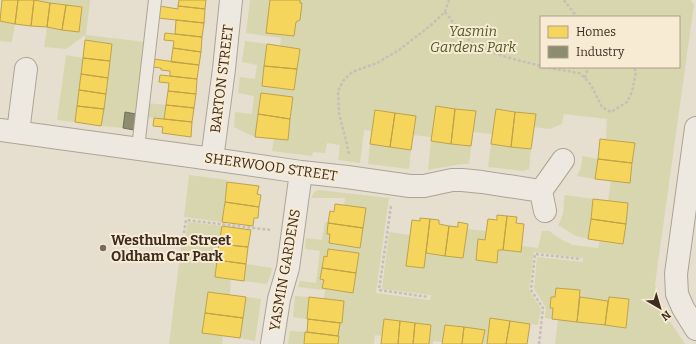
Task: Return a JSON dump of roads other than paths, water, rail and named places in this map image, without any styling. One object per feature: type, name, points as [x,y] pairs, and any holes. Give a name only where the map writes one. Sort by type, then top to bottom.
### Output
[{"type":"street","name":"BARTON STREET","points":[[212,159],[232,0]]},
{"type":"street","points":[[9,131],[26,69]]},
{"type":"street","points":[[696,128],[676,274],[677,294],[683,308],[696,329]]},
{"type":"street","name":"SHERWOOD STREET","points":[[9,131],[300,172],[415,186],[424,186],[452,180],[482,182],[543,201],[563,160]]},
{"type":"street","name":"YASMIN GARDENS","points":[[272,344],[279,300],[288,268],[300,172]]},
{"type":"lane","points":[[138,148],[155,0]]},
{"type":"place","name":"Westhulme Street Oldham Car Park","points":[[103,248]]},
{"type":"park label","name":"Yasmin Gardens Park","points":[[473,40]]}]
